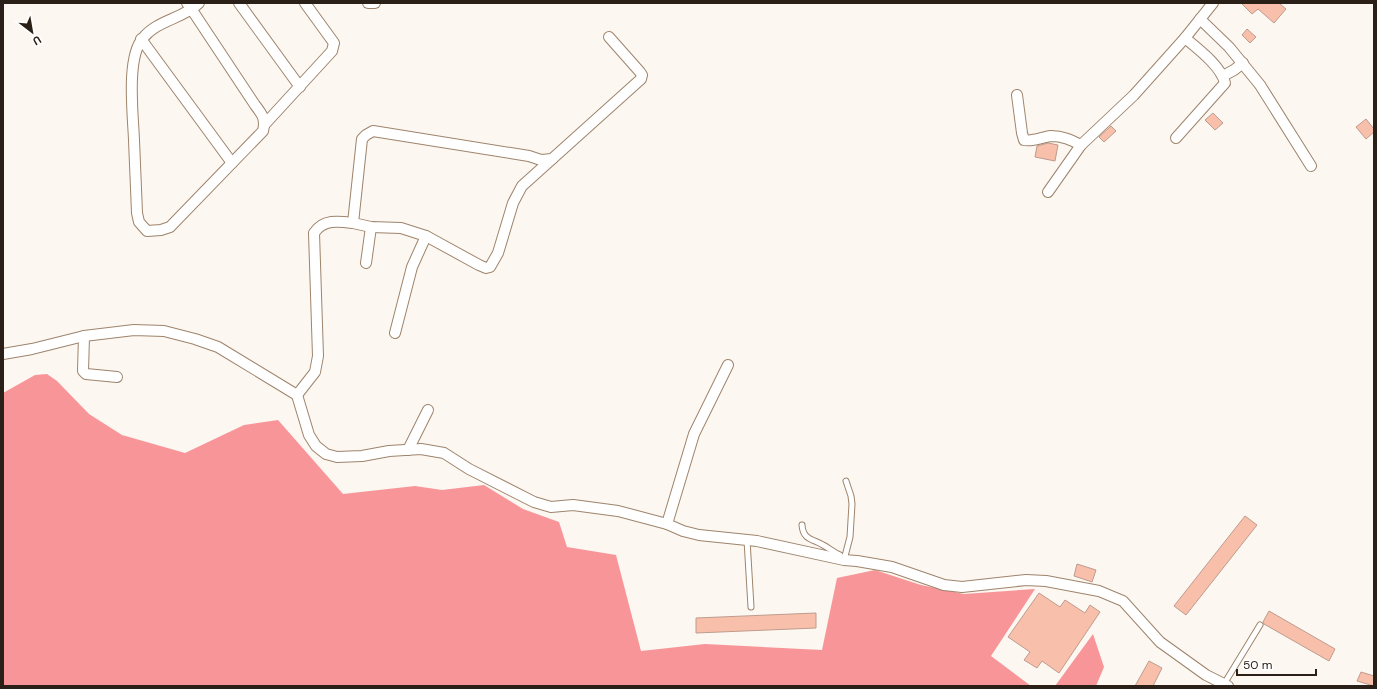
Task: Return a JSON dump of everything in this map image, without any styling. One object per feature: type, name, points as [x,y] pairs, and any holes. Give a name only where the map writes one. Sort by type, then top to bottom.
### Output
[{"type":"street","points":[[239,3],[300,87]]},
{"type":"street","points":[[265,124],[262,114],[193,5],[151,30],[141,39],[134,58],[132,84],[137,213],[139,222],[147,231],[161,230],[170,227],[263,131],[265,124],[332,51],[334,42],[305,3]]},
{"type":"street","points":[[368,3],[375,3]]},
{"type":"street","points":[[1048,192],[1081,145],[1134,95],[1185,38],[1213,3]]},
{"type":"street","points":[[1200,19],[1229,47],[1260,85],[1310,166]]},
{"type":"street","points":[[297,394],[314,372],[318,356],[314,233],[317,228],[324,223],[340,221],[371,227],[401,228],[426,236],[479,265],[486,268],[490,267],[498,253],[513,203],[522,186],[641,79],[642,75],[640,72],[609,37]]},
{"type":"street","points":[[1176,138],[1225,83],[1223,76],[1204,55],[1185,38]]},
{"type":"street","points":[[141,39],[232,163]]},
{"type":"street","points":[[1223,76],[1234,70],[1242,63]]},
{"type":"street","points":[[1017,95],[1024,140],[1028,141],[1051,136],[1067,138],[1081,145]]},
{"type":"street","points":[[353,224],[362,139],[374,131],[529,156],[541,160],[552,158]]},
{"type":"street","points":[[366,263],[371,227]]},
{"type":"street","points":[[395,333],[412,267],[426,236]]},
{"type":"street","points":[[3,354],[32,349],[84,336],[134,330],[164,331],[195,339],[218,347],[297,394],[309,435],[316,446],[326,454],[337,457],[362,456],[389,451],[421,449],[444,453],[469,468],[534,502],[551,506],[572,505],[618,511],[667,524],[683,531],[699,535],[747,540],[892,567],[944,585],[962,587],[1026,580],[1046,581],[1099,591],[1123,601],[1160,642],[1206,675],[1226,685]]},
{"type":"street","points":[[84,336],[83,371],[86,374],[117,378]]},
{"type":"street","points":[[667,524],[694,434],[728,365]]},
{"type":"street","points":[[408,450],[428,410]]},
{"type":"lane","points":[[802,525],[802,531],[806,536],[844,558],[850,537],[852,504],[846,481]]},
{"type":"lane","points":[[747,540],[751,607]]},
{"type":"lane","points":[[1226,685],[1260,625]]},
{"type":"shaded area","points":[[47,374],[57,381],[89,414],[122,435],[185,453],[244,425],[278,420],[343,494],[415,486],[442,490],[484,485],[523,509],[559,522],[567,547],[616,555],[641,651],[705,644],[822,650],[837,578],[875,570],[921,585],[964,594],[1035,589],[991,656],[1031,686],[3,686],[3,393],[35,375]]},
{"type":"shaded area","points":[[1093,634],[1104,667],[1096,686],[1055,686]]},
{"type":"building","points":[[1241,3],[1279,3],[1286,9],[1274,23],[1258,9],[1252,14]]},
{"type":"building","points":[[1247,29],[1256,37],[1250,43],[1242,35]]},
{"type":"building","points":[[1213,113],[1223,123],[1215,130],[1205,120]]},
{"type":"building","points":[[1366,119],[1374,129],[1374,132],[1366,139],[1356,127]]},
{"type":"building","points":[[1111,126],[1116,131],[1104,142],[1099,137]]},
{"type":"building","points":[[1048,143],[1058,145],[1055,161],[1035,157],[1037,146]]},
{"type":"building","points":[[1245,516],[1257,525],[1186,615],[1174,606]]},
{"type":"building","points":[[1077,564],[1096,570],[1092,582],[1074,576]]},
{"type":"building","points":[[1039,593],[1060,607],[1065,600],[1085,613],[1090,605],[1100,612],[1059,673],[1042,661],[1037,668],[1024,660],[1030,652],[1008,637]]},
{"type":"building","points":[[1269,611],[1335,649],[1329,661],[1264,624],[1263,622]]},
{"type":"building","points":[[816,613],[816,628],[696,633],[696,618]]},
{"type":"building","points":[[1149,661],[1162,668],[1153,686],[1135,686]]},
{"type":"building","points":[[1361,672],[1374,676],[1374,686],[1357,681]]}]
